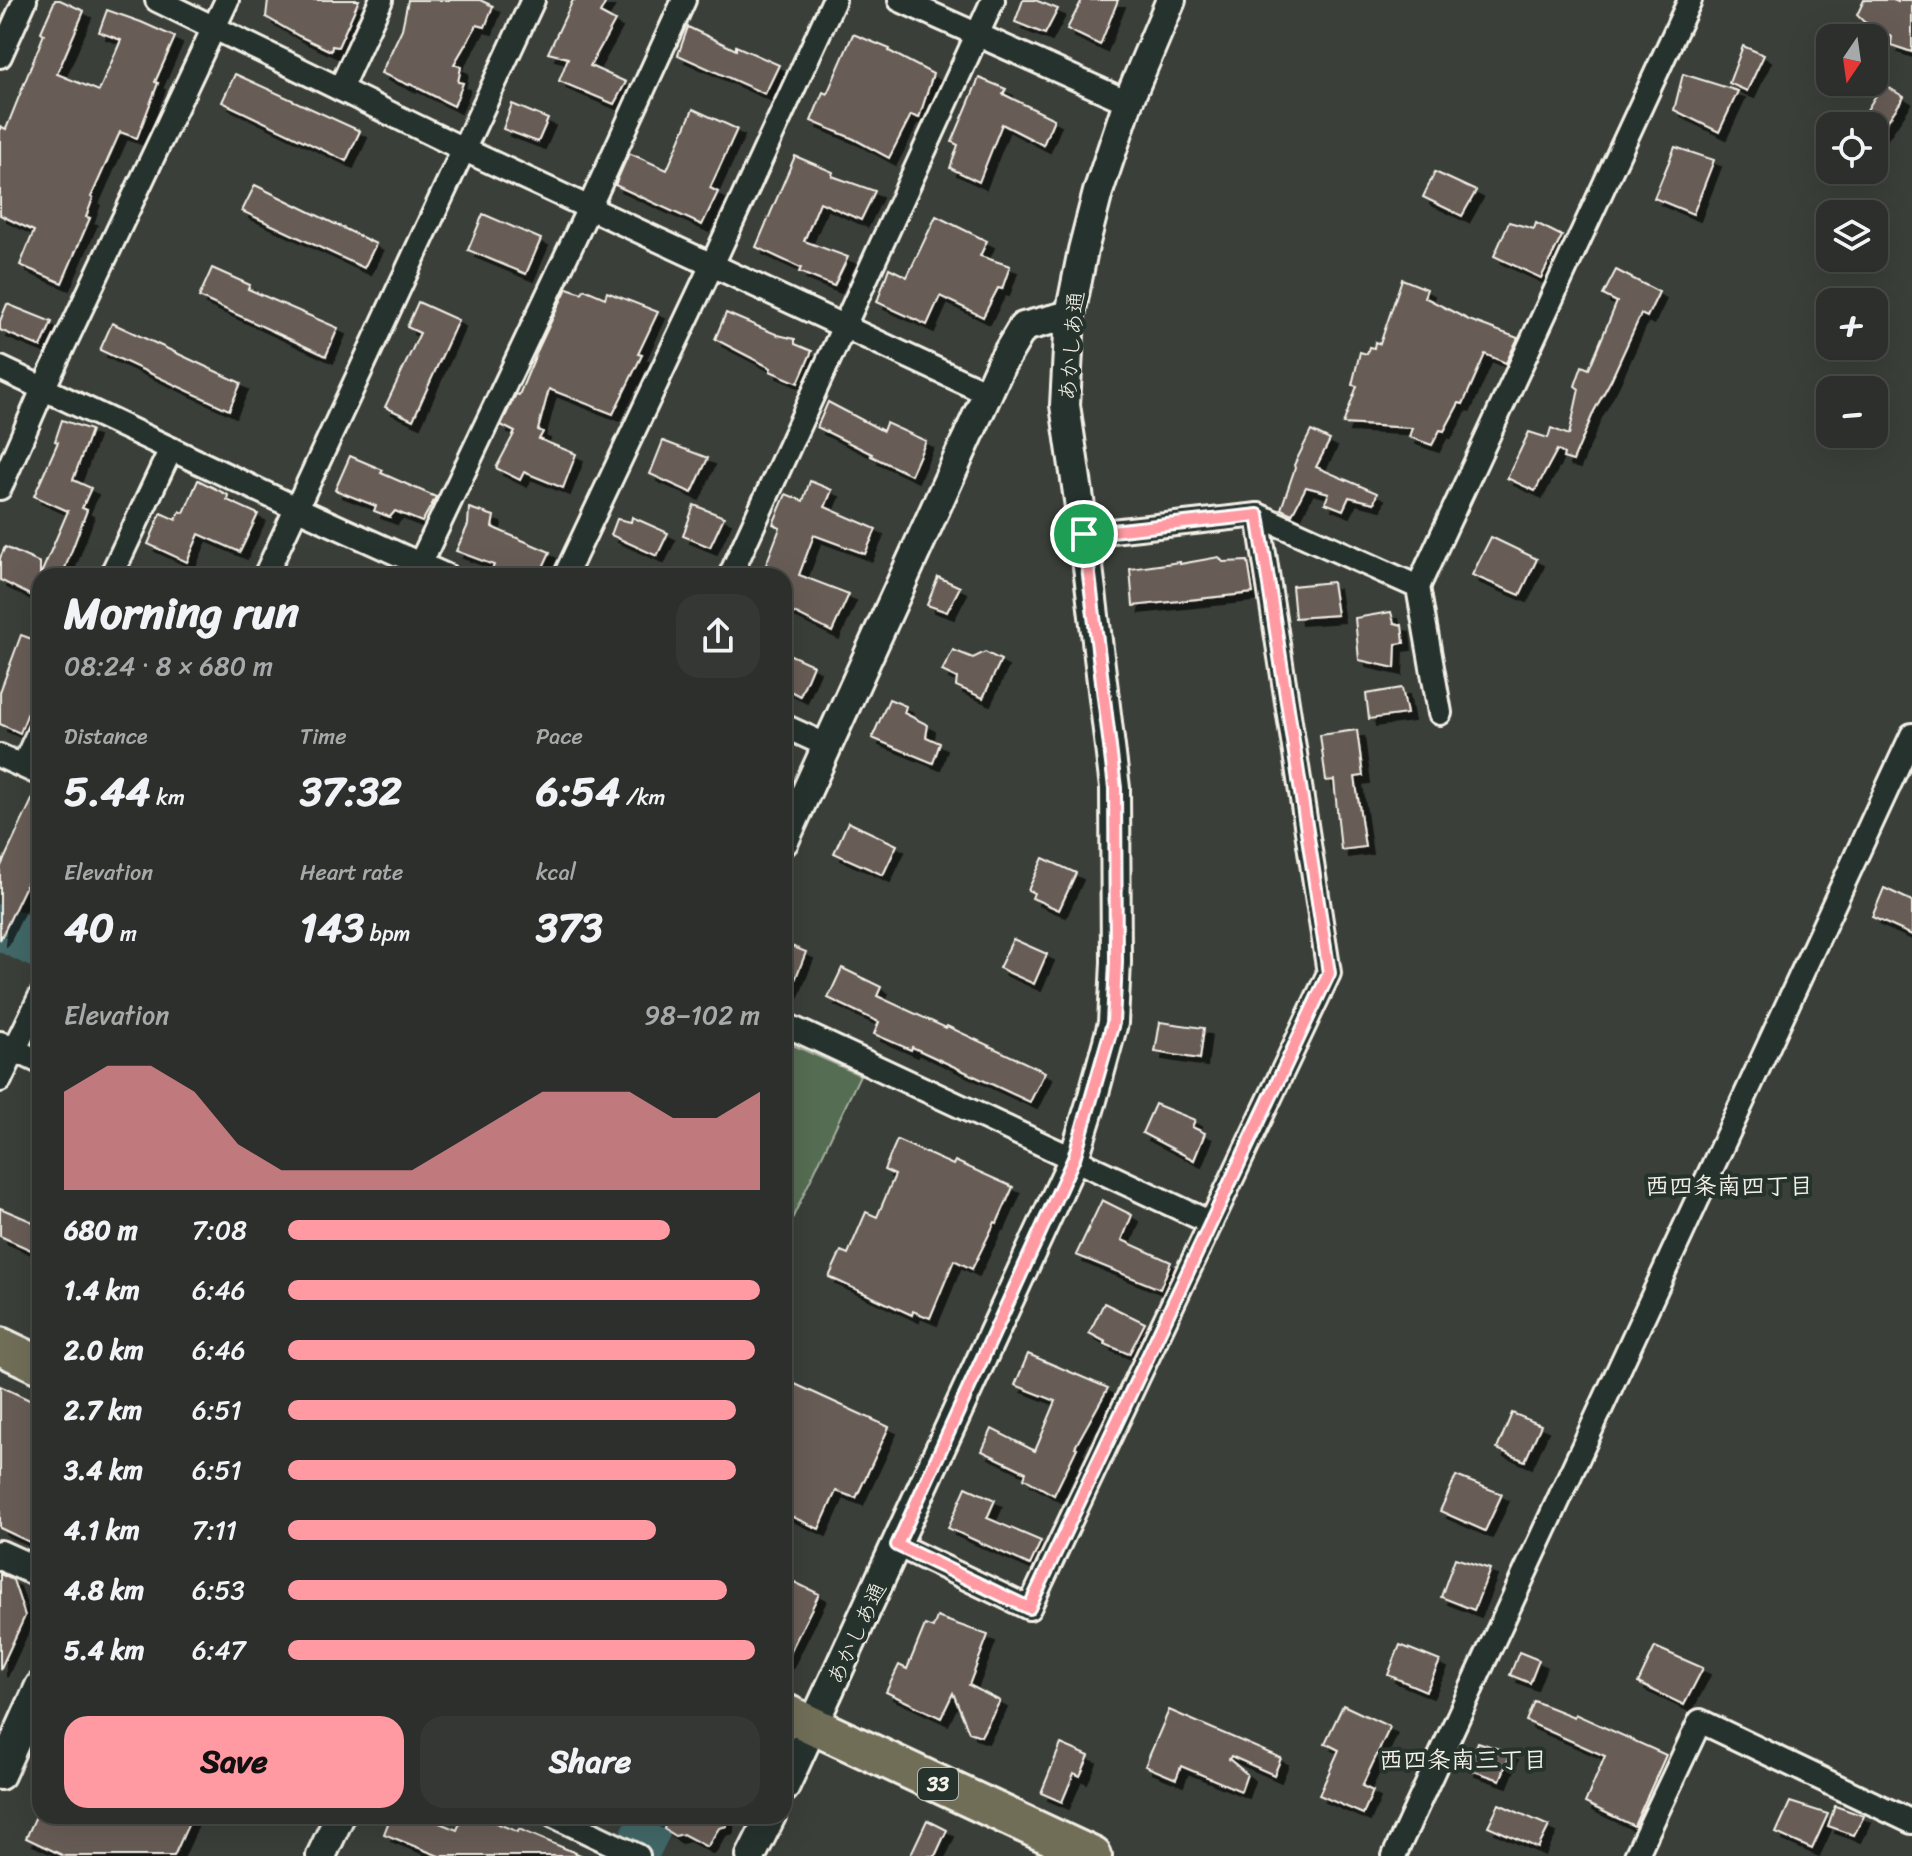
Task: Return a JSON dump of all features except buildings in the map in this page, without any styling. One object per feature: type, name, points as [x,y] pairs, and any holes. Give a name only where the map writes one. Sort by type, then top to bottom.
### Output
[{"type":"main road","points":[[0,1346],[32,1361]]},
{"type":"main road","name":"33","points":[[799,1719],[1093,1856]]},
{"type":"street","points":[[0,56],[25,0]]},
{"type":"street","points":[[157,0],[465,150],[987,393]]},
{"type":"street","points":[[0,488],[43,389],[227,0]]},
{"type":"street","points":[[340,89],[381,0]]},
{"type":"street","points":[[269,568],[533,0]]},
{"type":"street","points":[[420,564],[684,0]]},
{"type":"street","points":[[569,568],[834,0]]},
{"type":"street","points":[[900,0],[1128,102]]},
{"type":"street","points":[[734,568],[993,0]]},
{"type":"street","name":"あかしあ通","points":[[792,1751],[799,1719],[897,1545],[1074,1158],[1113,1023],[1116,962],[1115,788],[1065,405],[1070,315],[1098,192],[1128,102],[1171,0]]},
{"type":"street","points":[[1440,713],[1418,587],[1690,0]]},
{"type":"street","points":[[792,824],[1001,364],[1023,327],[1070,315]]},
{"type":"street","points":[[0,368],[429,568]]},
{"type":"street","points":[[115,568],[171,449]]},
{"type":"street","points":[[1084,534],[1258,515],[1418,587]]},
{"type":"street","points":[[897,1545],[1029,1608],[1329,973],[1258,515]]},
{"type":"street","points":[[792,730],[828,746]]},
{"type":"street","points":[[1394,1856],[1912,735]]},
{"type":"street","points":[[0,756],[31,770]]},
{"type":"street","points":[[0,1080],[7,1047],[32,1009]]},
{"type":"street","points":[[792,1028],[1211,1223]]},
{"type":"street","points":[[7,1047],[32,1058]]},
{"type":"street","points":[[0,1555],[32,1569]]},
{"type":"street","points":[[0,1775],[32,1704]]},
{"type":"street","points":[[1636,1856],[1700,1721],[1912,1822]]},
{"type":"street","points":[[321,1856],[336,1824]]},
{"type":"street","points":[[571,1824],[638,1856]]},
{"type":"street","points":[[751,1856],[767,1824]]},
{"type":"green space","points":[[792,1045],[860,1075],[792,1219]]},
{"type":"waterway","points":[[0,927],[32,942]]},
{"type":"waterway","points":[[634,1856],[650,1824]]},
{"type":"district","name":"西四条南四丁目","points":[[1729,1186]]},
{"type":"district","name":"西四条南三丁目","points":[[1463,1760]]},
{"type":"route","points":[[1258,515],[1329,973],[1029,1608],[897,1545],[1074,1158],[1113,1023],[1116,962],[1115,788],[1084,534],[1258,515]]}]
